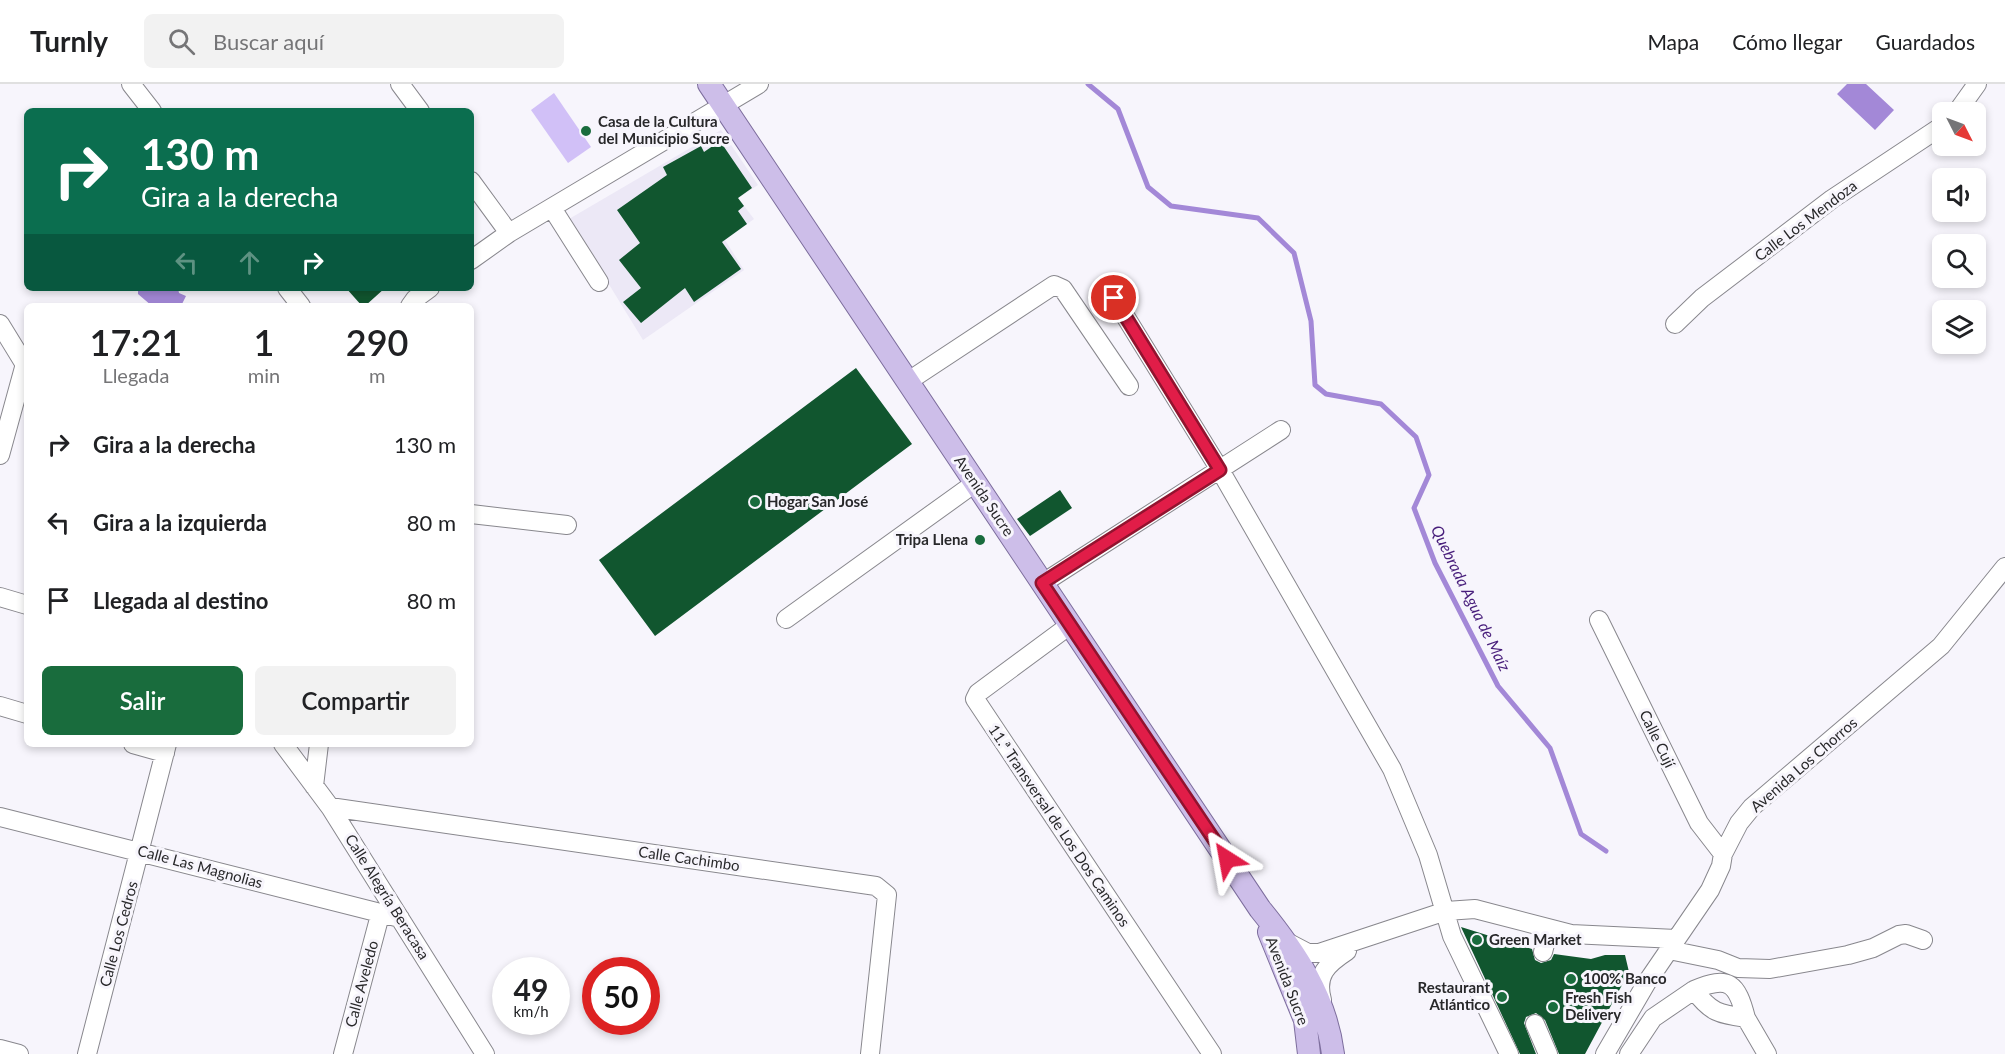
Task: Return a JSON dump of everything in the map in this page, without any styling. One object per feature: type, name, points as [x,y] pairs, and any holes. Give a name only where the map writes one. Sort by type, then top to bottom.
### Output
[{"type":"main road","name":"Avenida Sucre","points":[[709,84],[1260,909],[1287,942],[1310,980],[1327,1023],[1333,1054]]},
{"type":"main road","name":"Avenida Sucre","points":[[1260,909],[1305,1020],[1309,1054]]},
{"type":"street","points":[[131,84],[150,108]]},
{"type":"street","points":[[400,84],[418,108]]},
{"type":"street","points":[[474,258],[509,233],[759,84]]},
{"type":"street","points":[[1964,102],[1977,84]]},
{"type":"street","name":"Calle Los Mendoza","points":[[1674,324],[1702,298],[1833,199],[1932,133]]},
{"type":"street","points":[[474,185],[509,233]]},
{"type":"street","points":[[552,208],[599,282]]},
{"type":"street","points":[[908,382],[1054,285],[1063,289],[1129,386]]},
{"type":"street","points":[[289,291],[299,303]]},
{"type":"street","points":[[412,303],[426,291]]},
{"type":"street","points":[[1114,298],[1220,470],[1392,769],[1428,855],[1452,936],[1509,1054]]},
{"type":"street","points":[[0,324],[24,363]]},
{"type":"street","points":[[0,455],[24,373]]},
{"type":"street","points":[[1042,583],[1281,430]]},
{"type":"street","points":[[786,619],[975,483]]},
{"type":"street","points":[[474,514],[567,525]]},
{"type":"street","name":"Avenida Los Chorros","points":[[1605,1054],[1641,992],[1710,890],[1721,866],[1723,854],[1739,823],[1752,807],[1941,646],[2005,567]]},
{"type":"street","points":[[0,597],[24,604]]},
{"type":"street","name":"Calle Cují","points":[[1599,620],[1699,823],[1723,854]]},
{"type":"street","name":"11.ª Transversal de Los Dos Caminos","points":[[1070,625],[978,693],[975,699],[1212,1054]]},
{"type":"street","points":[[0,706],[24,713]]},
{"type":"street","name":"Calle Alegría Beracasa","points":[[286,747],[330,807],[485,1054]]},
{"type":"street","points":[[314,786],[319,747]]},
{"type":"street","name":"Calle Los Cedros","points":[[87,1054],[166,748]]},
{"type":"street","name":"Calle Cachimbo","points":[[330,807],[876,886],[887,895],[870,1054]]},
{"type":"street","name":"Calle Las Magnolias","points":[[0,817],[380,915],[400,918]]},
{"type":"street","points":[[1287,942],[1308,953],[1319,953],[1446,911],[1475,909],[1549,929],[1673,945],[1738,968],[1770,969],[1848,955],[1873,948],[1899,934],[1923,940]]},
{"type":"street","name":"Calle Aveledo","points":[[343,1054],[380,915]]},
{"type":"street","points":[[1543,952],[1549,929]]},
{"type":"street","points":[[1327,1023],[1320,993],[1322,972],[1328,963],[1369,937]]},
{"type":"street","points":[[1629,1054],[1653,1018],[1694,990],[1710,983],[1728,983],[1736,988],[1746,1018],[1767,1054]]},
{"type":"street","points":[[1694,990],[1706,1007],[1719,1014],[1746,1018]]},
{"type":"street","points":[[1641,992],[1666,1011]]},
{"type":"street","points":[[1535,1024],[1548,1054]]},
{"type":"street","points":[[0,1049],[19,1054]]},
{"type":"shaded area","points":[[1847,84],[1866,84],[1894,110],[1875,130],[1837,94]]},
{"type":"shaded area","points":[[554,93],[591,147],[568,163],[531,110]]},
{"type":"shaded area","points":[[721,130],[758,185],[738,198],[754,219],[725,240],[744,270],[643,340],[569,219]]},
{"type":"shaded area","points":[[138,291],[179,291],[186,296],[182,303],[148,303],[138,294]]},
{"type":"building","points":[[720,141],[752,188],[738,198],[744,206],[738,211],[747,224],[722,242],[741,269],[694,302],[685,288],[641,323],[623,302],[641,288],[619,260],[640,243],[617,210],[667,175],[663,167],[701,146],[704,152]]},
{"type":"building","points":[[349,291],[382,291],[368,303],[359,303]]},
{"type":"building","name":"Hogar San José","points":[[856,368],[912,444],[655,636],[599,560]]},
{"type":"building","points":[[1060,490],[1072,508],[1030,536],[1017,519]]},
{"type":"building","points":[[1461,927],[1532,949],[1535,960],[1541,963],[1551,960],[1554,954],[1591,959],[1605,955],[1625,955],[1629,972],[1585,1054],[1559,1054],[1545,1020],[1536,1013],[1526,1017],[1524,1023],[1536,1054],[1520,1054]]},
{"type":"waterway","name":"Quebrada Agua de Maíz","points":[[1088,84],[1118,109],[1148,187],[1171,206],[1258,218],[1294,253],[1311,321],[1315,385],[1326,394],[1381,404],[1416,437],[1429,475],[1414,508],[1435,563],[1498,686],[1550,748],[1581,834],[1606,851]]},
{"type":"place","name":"Casa de la Cultura del Municipio Sucre","points":[[586,131]]},
{"type":"place","name":"Hogar San José","points":[[755,502]]},
{"type":"place","name":"Tripa Llena","points":[[980,540]]},
{"type":"place","name":"Green Market","points":[[1477,940]]},
{"type":"place","name":"100% Banco","points":[[1571,979]]},
{"type":"place","name":"Restaurant Atlántico","points":[[1502,997]]},
{"type":"place","name":"Fresh Fish Delivery","points":[[1553,1007]]},
{"type":"route","points":[[1114,298],[1220,470],[1042,583],[1227,859]]}]
